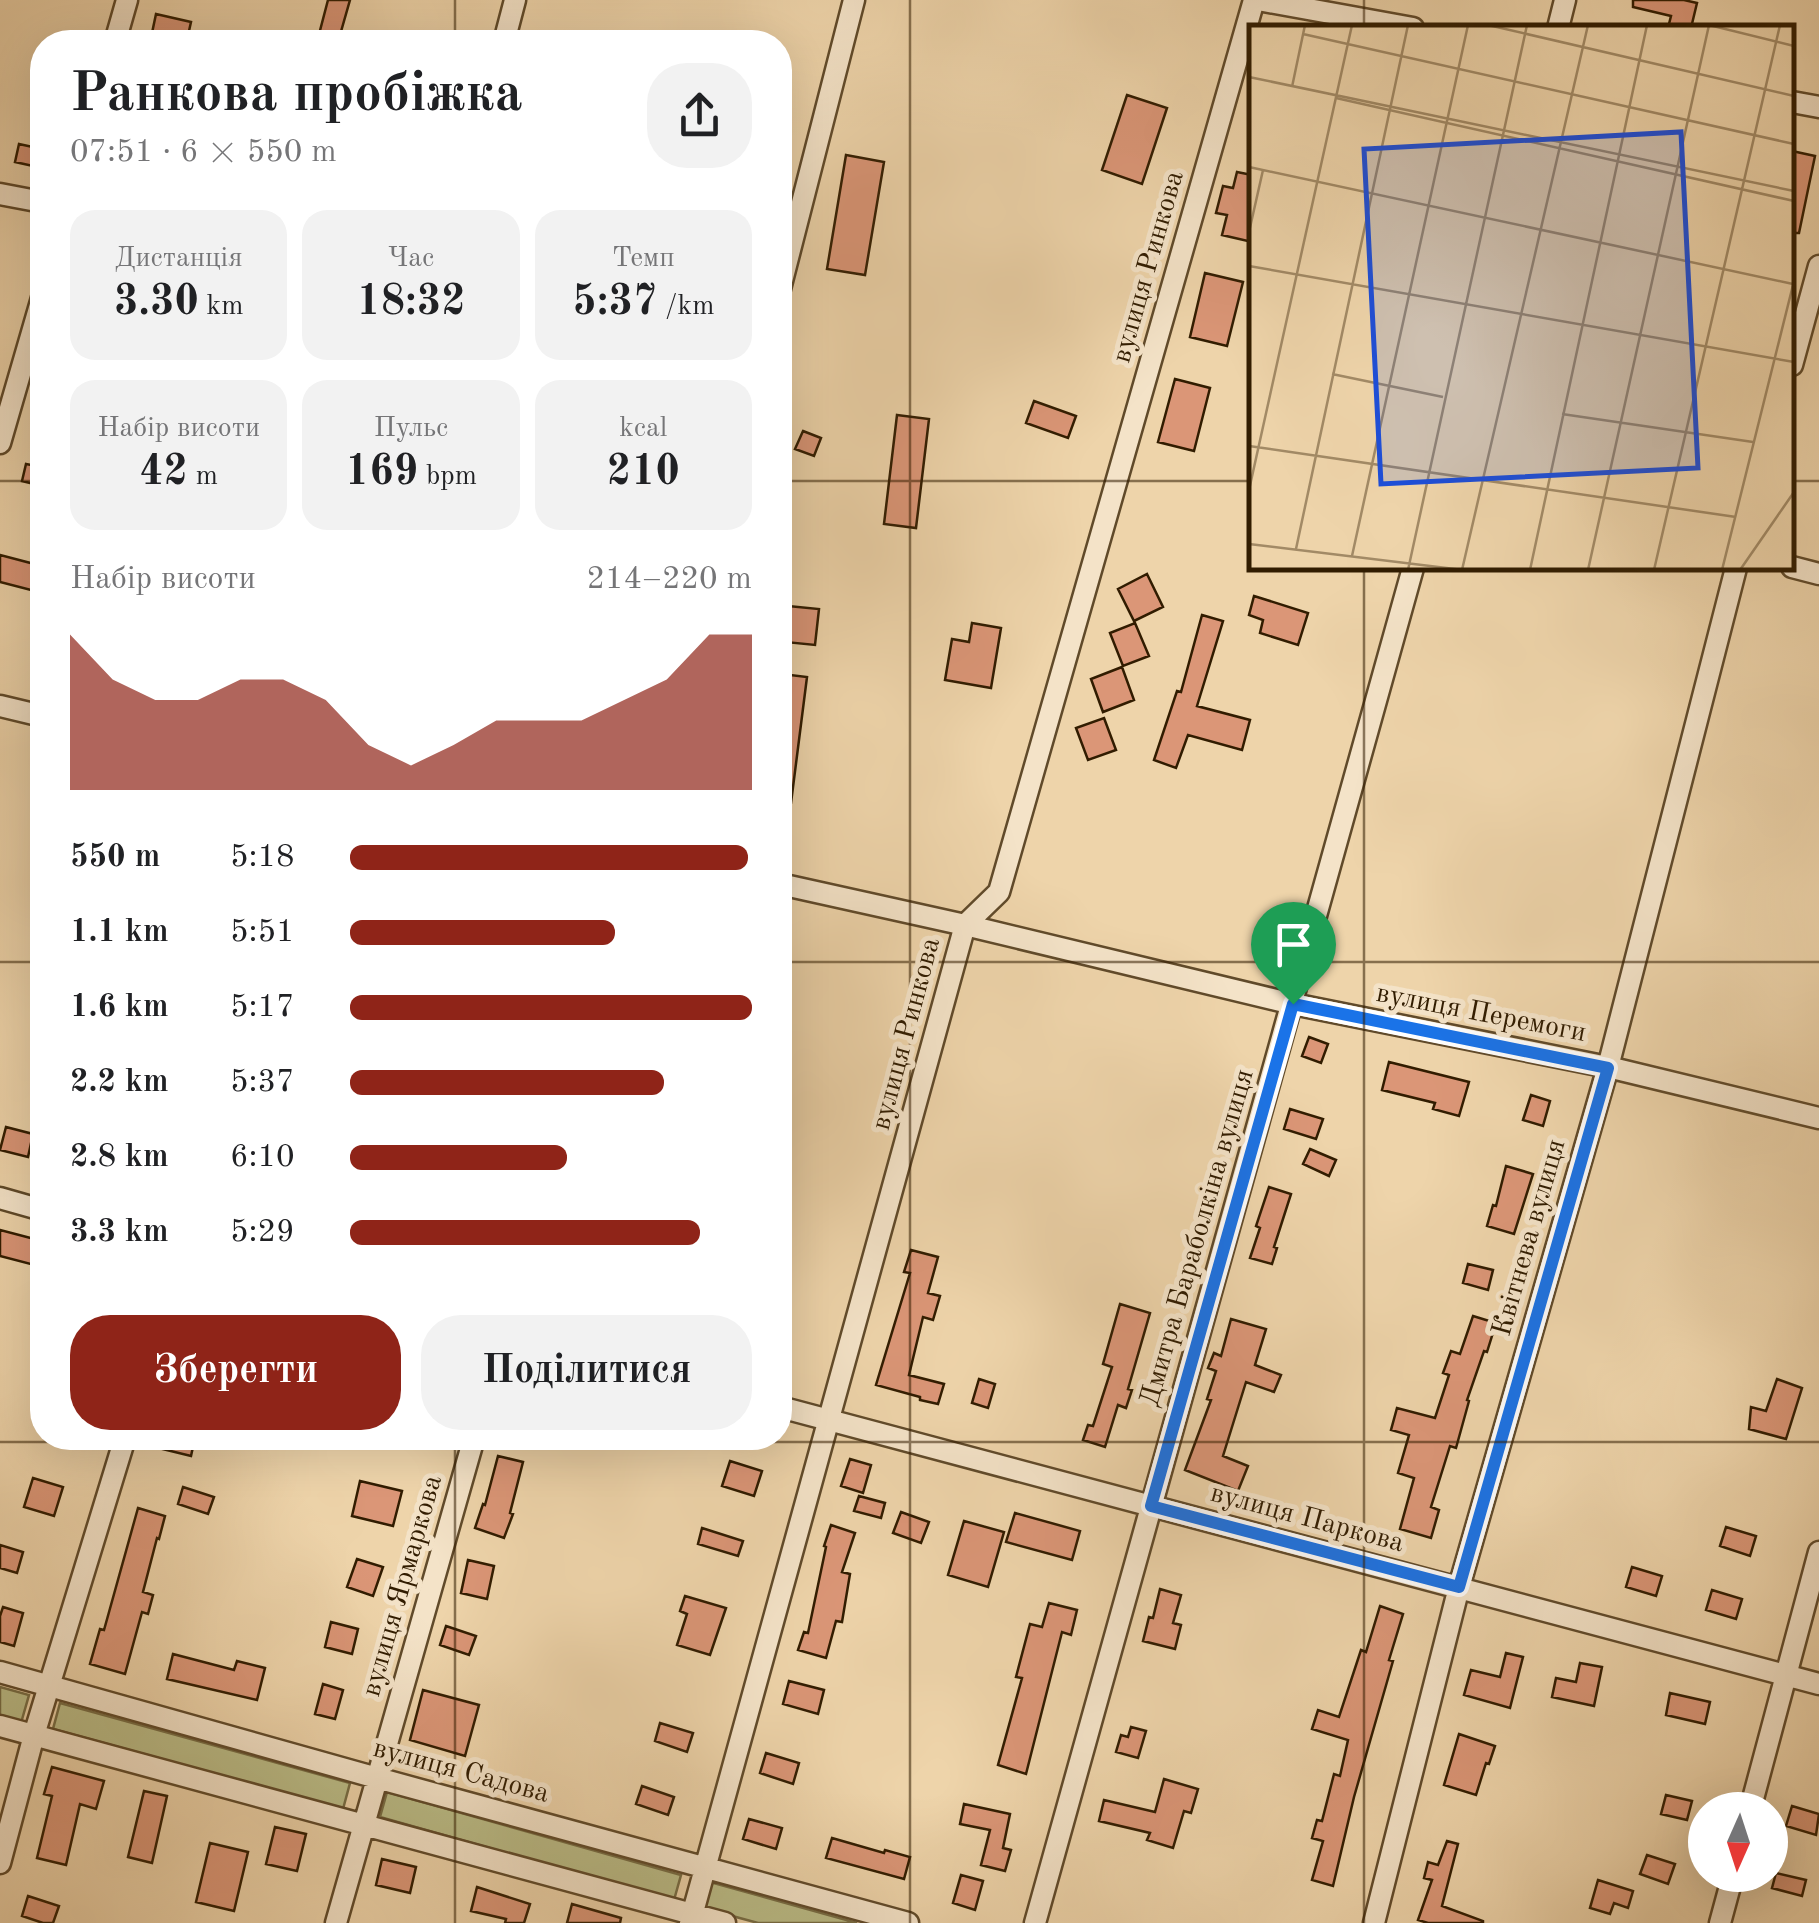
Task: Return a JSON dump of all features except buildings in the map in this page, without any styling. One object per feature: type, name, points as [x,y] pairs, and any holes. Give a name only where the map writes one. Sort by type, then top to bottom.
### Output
[{"type":"street","points":[[118,30],[127,0]]},
{"type":"street","points":[[507,30],[515,0]]},
{"type":"street","points":[[792,242],[854,0]]},
{"type":"street","points":[[1256,0],[1396,25]]},
{"type":"street","name":"вулиця Ринкова","points":[[691,1919],[965,925],[999,892],[1256,0]]},
{"type":"street","points":[[1559,25],[1565,0]]},
{"type":"street","points":[[1794,102],[1819,107]]},
{"type":"street","points":[[0,194],[30,200]]},
{"type":"street","points":[[1794,359],[1819,266]]},
{"type":"street","points":[[0,443],[30,339]]},
{"type":"street","points":[[1794,568],[1819,574]]},
{"type":"street","name":"Дмитра Бараболкіна вулиця","points":[[1035,1923],[1412,570]]},
{"type":"street","name":"Квітнева вулиця","points":[[1374,1923],[1459,1587],[1608,1068],[1735,570]]},
{"type":"street","points":[[0,706],[30,713]]},
{"type":"street","name":"вулиця Перемоги","points":[[792,887],[1293,1004],[1608,1068],[1819,1118]]},
{"type":"street","points":[[0,1198],[30,1207]]},
{"type":"street","name":"вулиця Паркова","points":[[792,1410],[1819,1684]]},
{"type":"street","points":[[0,1863],[48,1686],[122,1450]]},
{"type":"street","name":"вулиця Ярмаркова","points":[[336,1923],[471,1450]]},
{"type":"street","points":[[1755,1792],[1819,1552]]},
{"type":"street","name":"вулиця Садова","points":[[0,1672],[908,1923]]},
{"type":"street","points":[[0,1726],[691,1919],[725,1923]]},
{"type":"street","points":[[1720,1923],[1728,1892]]},
{"type":"green space","points":[[0,1687],[29,1695],[21,1723],[0,1717]]},
{"type":"green space","points":[[60,1703],[350,1783],[343,1809],[53,1729]]},
{"type":"green space","points":[[387,1792],[681,1875],[674,1900],[380,1817]]},
{"type":"green space","points":[[710,1882],[857,1923],[758,1923],[703,1908]]},
{"type":"route","points":[[1293,1004],[1608,1068],[1459,1587],[1151,1506],[1293,1004]]}]
